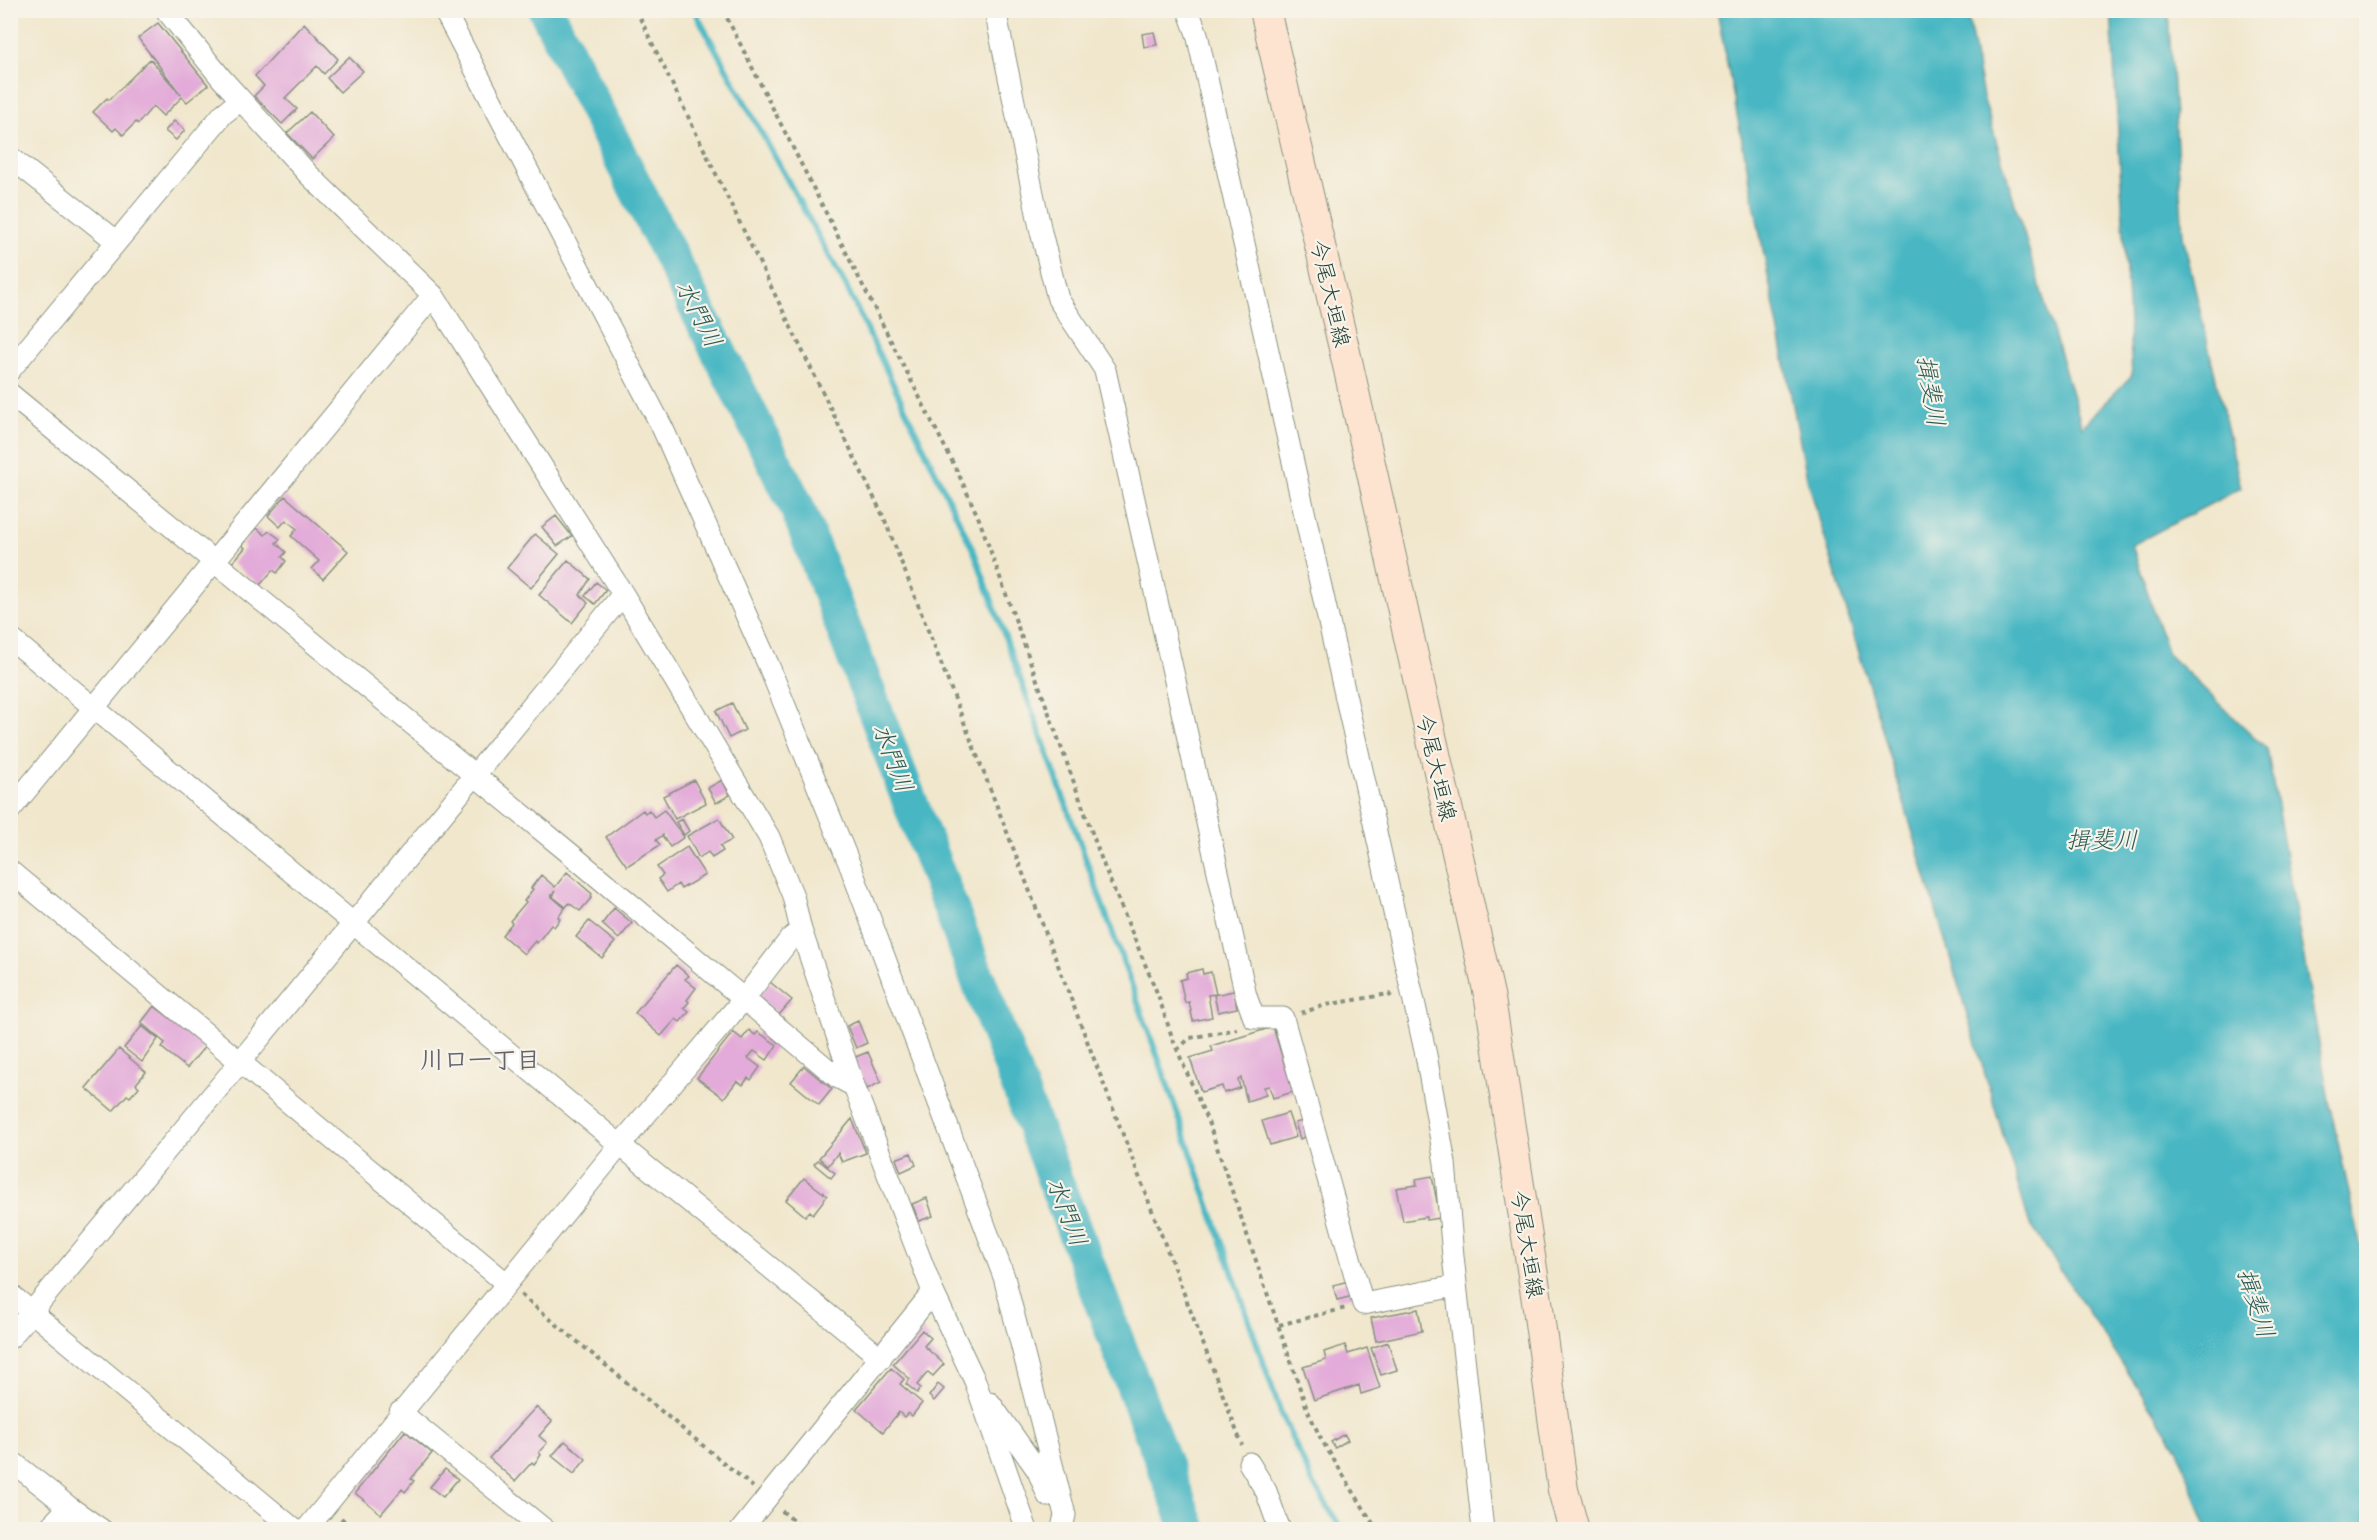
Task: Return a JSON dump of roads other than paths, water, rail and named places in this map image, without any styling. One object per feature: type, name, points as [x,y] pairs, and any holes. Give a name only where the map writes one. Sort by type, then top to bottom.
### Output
[{"type":"main road","name":"今尾大垣線","points":[[1265,10],[1347,361],[1490,999],[1537,1301],[1563,1490],[1574,1530]]},
{"type":"street","points":[[166,10],[241,100],[309,175],[432,295],[623,594],[769,837],[793,896],[801,930],[854,1086],[933,1292],[975,1381],[1028,1530]]},
{"type":"street","points":[[444,10],[663,429],[768,664],[851,868],[1004,1277],[1065,1515],[1062,1529]]},
{"type":"street","points":[[995,10],[1041,231],[1058,298],[1105,370],[1246,996],[1254,1018],[1283,1018],[1363,1304],[1456,1286]]},
{"type":"street","points":[[1188,10],[1197,34],[1426,1055],[1445,1162],[1483,1530]]},
{"type":"street","points":[[10,370],[223,114],[241,100]]},
{"type":"street","points":[[10,157],[116,242]]},
{"type":"street","points":[[10,810],[432,295]]},
{"type":"street","points":[[10,394],[474,774],[743,1000],[837,1077],[854,1086]]},
{"type":"street","points":[[10,1338],[240,1062],[623,594]]},
{"type":"street","points":[[10,638],[620,1145],[881,1358]]},
{"type":"street","points":[[10,871],[506,1283]]},
{"type":"street","points":[[306,1530],[506,1283],[743,1000],[790,939],[801,930]]},
{"type":"street","points":[[741,1530],[933,1292]]},
{"type":"street","points":[[10,1294],[295,1530]]},
{"type":"street","points":[[975,1381],[1038,1471],[1062,1529]]},
{"type":"street","points":[[400,1412],[545,1530]]},
{"type":"street","points":[[10,1460],[102,1530]]},
{"type":"street","points":[[1249,1463],[1266,1491],[1280,1530]]},
{"type":"street","points":[[47,1530],[69,1507]]},
{"type":"water","name":"揖斐川","points":[[1717,11],[1967,11],[1983,97],[2082,427],[2132,375],[2111,11],[2168,11],[2183,236],[2241,488],[2132,545],[2168,654],[2267,749],[2330,1106],[2366,1270],[2366,1529],[2207,1529],[2177,1447],[2029,1222],[1807,478]]},
{"type":"waterway","name":"水門川","points":[[546,10],[797,507],[1189,1530]]},
{"type":"waterway","points":[[694,10],[847,288],[975,554],[1161,1066],[1282,1416],[1312,1481],[1342,1530]]},
{"type":"district","name":"川口一丁目","points":[[480,1060]]}]
